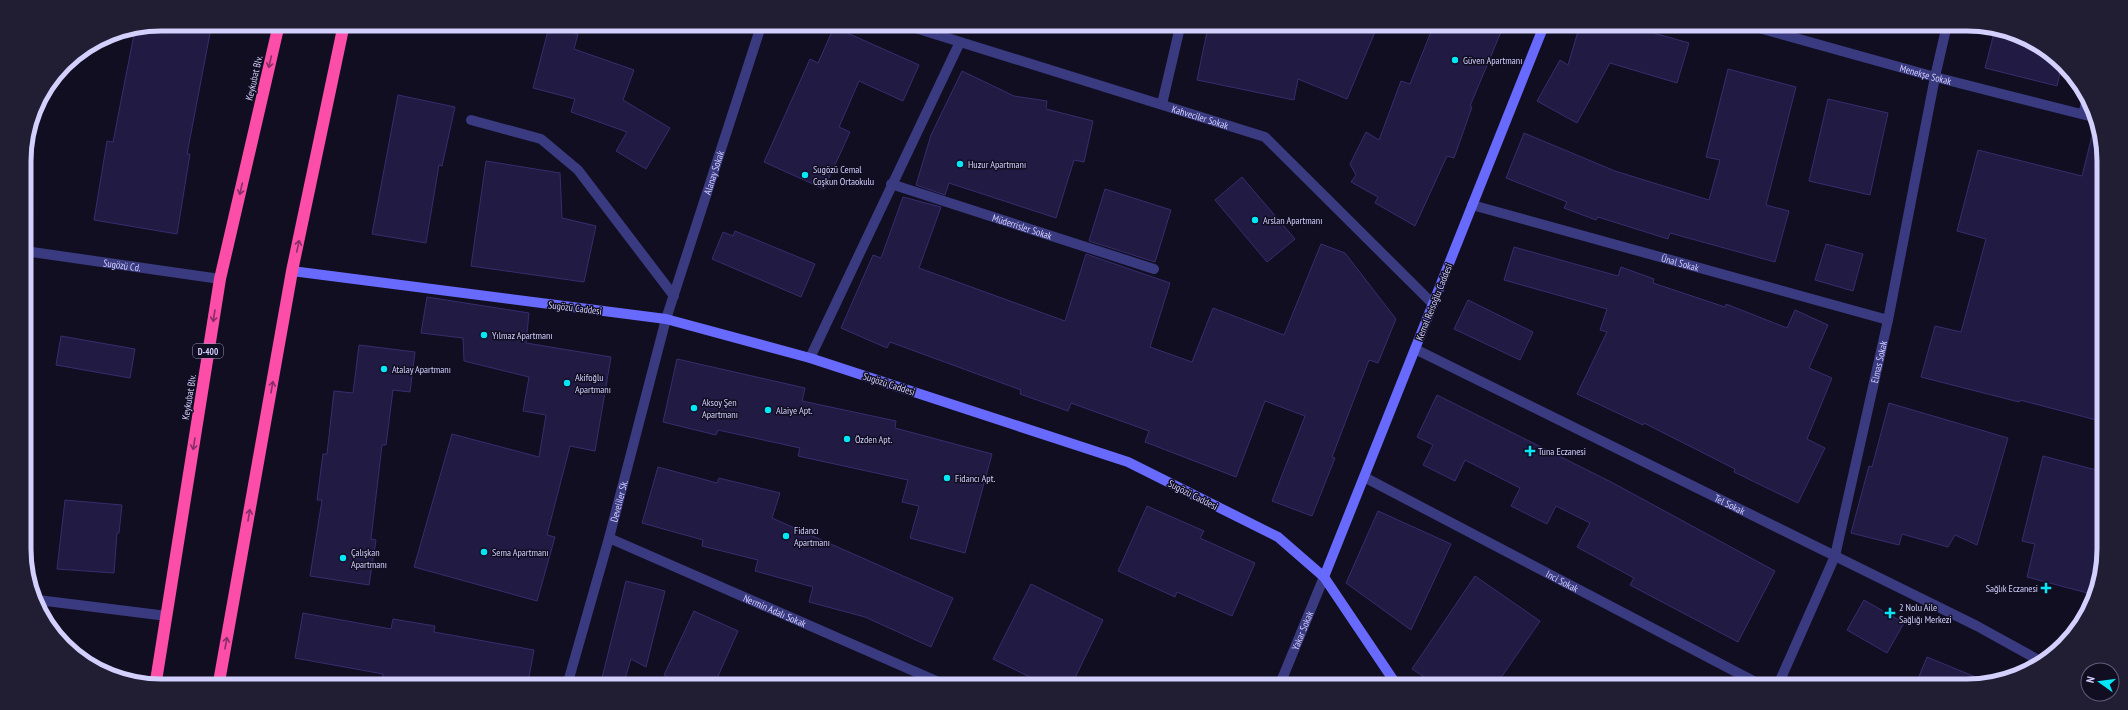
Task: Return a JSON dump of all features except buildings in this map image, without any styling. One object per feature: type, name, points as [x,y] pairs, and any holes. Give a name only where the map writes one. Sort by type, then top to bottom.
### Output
[{"type":"highway","name":"Keykubat Blv.","points":[[156,679],[220,279],[277,31]]},
{"type":"highway","points":[[220,679],[292,271],[343,31]]},
{"type":"street","name":"Alanay Sokak","points":[[666,319],[759,31]]},
{"type":"street","name":"Kahveciler Sokak","points":[[925,31],[1265,137],[1433,304]]},
{"type":"street","points":[[1162,104],[1179,31]]},
{"type":"street","name":"Kemal Reisoğlu Caddesi","points":[[1324,577],[1542,31]]},
{"type":"street","name":"Menekşe Sokak","points":[[1770,31],[1935,77],[2088,116]]},
{"type":"street","name":"Elmas Sokak","points":[[1781,679],[1835,556],[1888,320],[1935,77],[1946,31]]},
{"type":"street","points":[[810,358],[891,184],[960,42]]},
{"type":"street","points":[[471,120],[541,139],[578,170],[674,296]]},
{"type":"street","name":"Müderrisler Sokak","points":[[891,184],[1154,268]]},
{"type":"street","name":"Ünal Sokak","points":[[1472,205],[1888,320]]},
{"type":"street","name":"Sugözü Cd.","points":[[31,253],[220,279]]},
{"type":"street","name":"Sugözü Caddesi","points":[[292,271],[666,319],[810,358],[1128,462],[1278,537],[1324,577],[1393,679]]},
{"type":"street","name":"Develiler Sk.","points":[[569,679],[609,538],[666,319]]},
{"type":"street","name":"Tel Sokak","points":[[1415,348],[1977,626],[2036,659]]},
{"type":"street","name":"Inci Sokak","points":[[1364,477],[1750,679]]},
{"type":"street","name":"Nermin Adalı Sokak","points":[[609,538],[932,679]]},
{"type":"street","name":"Yakar Sokak","points":[[1282,679],[1324,577]]},
{"type":"street","points":[[42,600],[167,616]]},
{"type":"place","name":"Güven Apartmanı","points":[[1455,60]]},
{"type":"place","name":"Huzur Apartmanı","points":[[960,164]]},
{"type":"place","name":"Sugözü Cemal Coşkun Ortaokulu","points":[[805,175]]},
{"type":"place","name":"Arslan Apartmanı","points":[[1255,220]]},
{"type":"place","name":"Yılmaz Apartmanı","points":[[484,335]]},
{"type":"place","name":"Atalay Apartmanı","points":[[384,369]]},
{"type":"place","name":"Akifoğlu Apartmanı","points":[[567,383]]},
{"type":"place","name":"Aksoy Şen Apartmanı","points":[[694,408]]},
{"type":"place","name":"Alaiye Apt.","points":[[768,410]]},
{"type":"place","name":"Özden Apt.","points":[[847,439]]},
{"type":"place","name":"Tuna Eczanesi","points":[[1530,451]]},
{"type":"place","name":"Fidancı Apt.","points":[[947,478]]},
{"type":"place","name":"Fidancı Apartmanı","points":[[786,536]]},
{"type":"place","name":"Sema Apartmanı","points":[[484,552]]},
{"type":"place","name":"Çalışkan Apartmanı","points":[[343,558]]},
{"type":"place","name":"Sağlık Eczanesi","points":[[2046,588]]},
{"type":"place","name":"2 Nolu Aile Sağlığı Merkezi","points":[[1890,613]]}]
